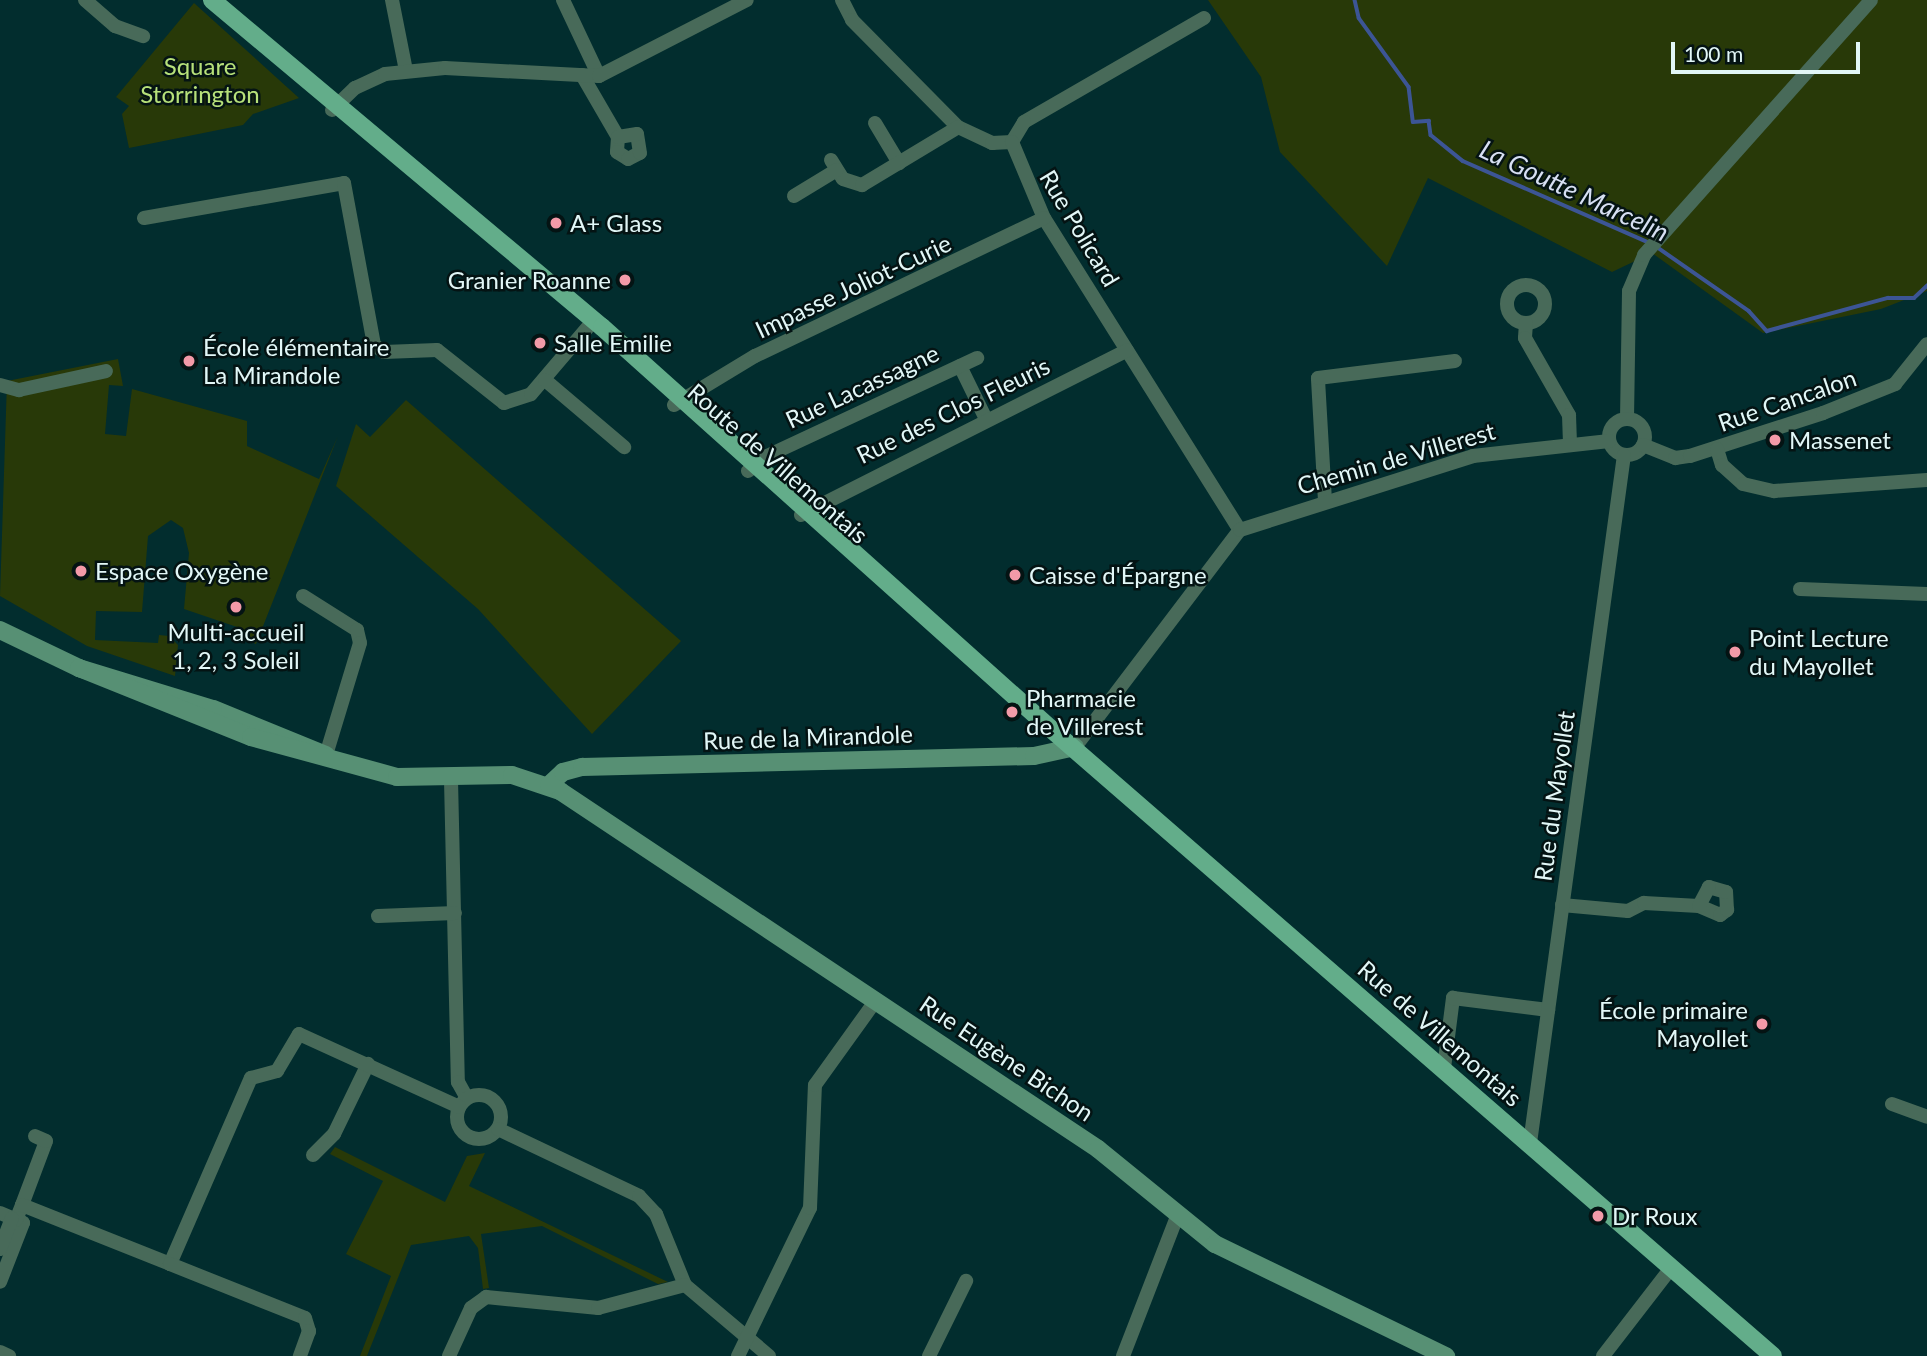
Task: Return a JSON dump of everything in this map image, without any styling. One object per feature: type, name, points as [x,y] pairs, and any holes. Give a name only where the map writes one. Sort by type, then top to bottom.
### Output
[{"type":"main road","name":"Route de Villemontais","points":[[212,0],[915,605],[1075,747]]},
{"type":"main road","name":"Rue de Villemontais","points":[[1075,747],[1773,1356]]},
{"type":"street","points":[[85,0],[115,26],[143,36]]},
{"type":"street","points":[[392,0],[406,71]]},
{"type":"street","points":[[564,0],[599,76]]},
{"type":"street","points":[[336,106],[385,74],[406,71],[599,76],[747,0]]},
{"type":"street","points":[[842,0],[852,20],[958,127],[992,143],[1012,142],[1024,122],[1204,18]]},
{"type":"street","points":[[1627,419],[1629,291],[1645,252],[1871,0]]},
{"type":"street","points":[[582,75],[618,136]]},
{"type":"street","points":[[875,123],[899,163]]},
{"type":"street","points":[[794,196],[834,165],[862,185],[958,127]]},
{"type":"street","name":"Rue Policard","points":[[1012,142],[1044,218],[1240,530]]},
{"type":"street","points":[[144,218],[344,183],[377,348],[437,350],[504,403],[523,399],[545,380],[590,324]]},
{"type":"street","name":"Impasse Joliot-Curie","points":[[678,401],[1044,218]]},
{"type":"street","points":[[1526,323],[1525,338],[1569,415],[1570,442]]},
{"type":"street","name":"Rue Cancalon","points":[[1643,445],[1675,458],[1717,449],[1878,392],[1910,369],[1927,344]]},
{"type":"street","name":"Rue des Clos Fleuris","points":[[804,512],[1127,350]]},
{"type":"street","name":"Rue Lacassagne","points":[[752,467],[977,358]]},
{"type":"street","points":[[1325,501],[1318,379],[1455,361]]},
{"type":"street","name":"Rue Lacassagne","points":[[960,366],[986,419]]},
{"type":"street","points":[[0,386],[19,390],[106,371]]},
{"type":"street","points":[[545,380],[624,447]]},
{"type":"street","points":[[1627,419],[1644,430],[1643,445],[1623,455],[1609,441],[1614,424],[1627,419]]},
{"type":"street","name":"Chemin de Villerest","points":[[1240,530],[1473,456],[1570,442],[1609,441]]},
{"type":"street","points":[[1717,449],[1722,465],[1743,484],[1774,491],[1927,480]]},
{"type":"street","name":"Rue du Mayollet","points":[[1530,1143],[1623,455]]},
{"type":"street","points":[[1075,747],[1240,530]]},
{"type":"street","points":[[1800,589],[1927,594]]},
{"type":"street","points":[[303,596],[357,630],[360,643],[326,755]]},
{"type":"street","name":"Rue Eugène Bichon","points":[[0,630],[79,668],[326,755],[397,777],[452,780],[512,775],[549,785],[674,860],[1098,1149],[1177,1217],[1260,1271],[1446,1356]]},
{"type":"street","name":"Rue de la Mirandole","points":[[549,785],[563,772],[582,767],[1034,756],[1075,747]]},
{"type":"street","points":[[452,780],[458,1082],[463,1103],[457,1122],[465,1135],[479,1140],[498,1129]]},
{"type":"street","points":[[1562,905],[1628,911],[1644,903],[1699,906]]},
{"type":"street","points":[[378,916],[455,913]]},
{"type":"street","points":[[1444,1068],[1453,998],[1548,1010]]},
{"type":"street","points":[[738,1356],[810,1208],[816,1085],[876,1000]]},
{"type":"street","points":[[170,1264],[251,1078],[277,1071],[299,1034],[463,1103],[495,1101],[498,1129]]},
{"type":"street","points":[[313,1155],[334,1134],[368,1064]]},
{"type":"street","points":[[1892,1104],[1927,1117]]},
{"type":"street","points":[[498,1129],[639,1196],[656,1214],[685,1285],[769,1356]]},
{"type":"street","points":[[0,1249],[22,1205],[46,1141],[34,1136]]},
{"type":"street","points":[[22,1205],[305,1318],[309,1331],[300,1356]]},
{"type":"street","points":[[1123,1356],[1177,1217]]},
{"type":"street","points":[[0,1282],[13,1219]]},
{"type":"street","points":[[1602,1356],[1671,1268]]},
{"type":"street","points":[[929,1356],[966,1281]]},
{"type":"street","points":[[449,1356],[471,1308],[486,1297],[598,1308],[685,1285]]},
{"type":"street","points":[[0,1352],[9,1356]]},
{"type":"green space","points":[[1208,0],[1927,0],[1927,291],[1881,309],[1763,333],[1652,253],[1612,272],[1428,178],[1387,266],[1280,152],[1261,77]]},
{"type":"green space","name":"Square Storrington","points":[[194,3],[299,98],[253,114],[243,125],[129,148],[122,114],[129,106],[116,97]]},
{"type":"green space","points":[[118,359],[123,386],[109,385],[105,434],[126,436],[132,389],[247,421],[247,446],[319,479],[338,436],[256,644],[239,637],[237,627],[184,609],[189,553],[183,528],[171,520],[148,536],[142,612],[96,611],[95,640],[158,643],[159,635],[169,636],[178,645],[175,676],[87,646],[0,596],[7,381]]},
{"type":"green space","points":[[406,400],[681,641],[592,734],[478,609],[336,486],[356,424],[370,437]]},
{"type":"green space","points":[[335,1147],[445,1202],[467,1156],[485,1153],[469,1186],[668,1282],[658,1284],[542,1226],[481,1234],[489,1288],[483,1289],[478,1248],[469,1236],[411,1245],[367,1356],[360,1356],[391,1276],[346,1254],[383,1181],[330,1154]]},
{"type":"waterway","name":"La Goutte Marcelin","points":[[1355,0],[1359,18],[1409,87],[1413,122],[1429,121],[1431,135],[1463,161],[1650,243]]},
{"type":"waterway","name":"La Goutte Marcelin","points":[[1657,247],[1749,311],[1767,331],[1888,298],[1914,298],[1927,286]]},
{"type":"place","name":"A+ Glass","points":[[556,223]]},
{"type":"place","name":"Granier Roanne","points":[[625,280]]},
{"type":"place","name":"Salle Emilie","points":[[540,343]]},
{"type":"place","name":"École élémentaire La Mirandole","points":[[189,361]]},
{"type":"place","name":"Massenet","points":[[1775,440]]},
{"type":"place","name":"Espace Oxygène","points":[[81,571]]},
{"type":"place","name":"Caisse d'Épargne","points":[[1015,575]]},
{"type":"place","name":"Multi-accueil 1, 2, 3 Soleil","points":[[236,607]]},
{"type":"place","name":"Point Lecture du Mayollet","points":[[1735,652]]},
{"type":"place","name":"Pharmacie de Villerest","points":[[1012,712]]},
{"type":"place","name":"École primaire Mayollet","points":[[1762,1024]]},
{"type":"place","name":"Dr Roux","points":[[1598,1216]]}]
